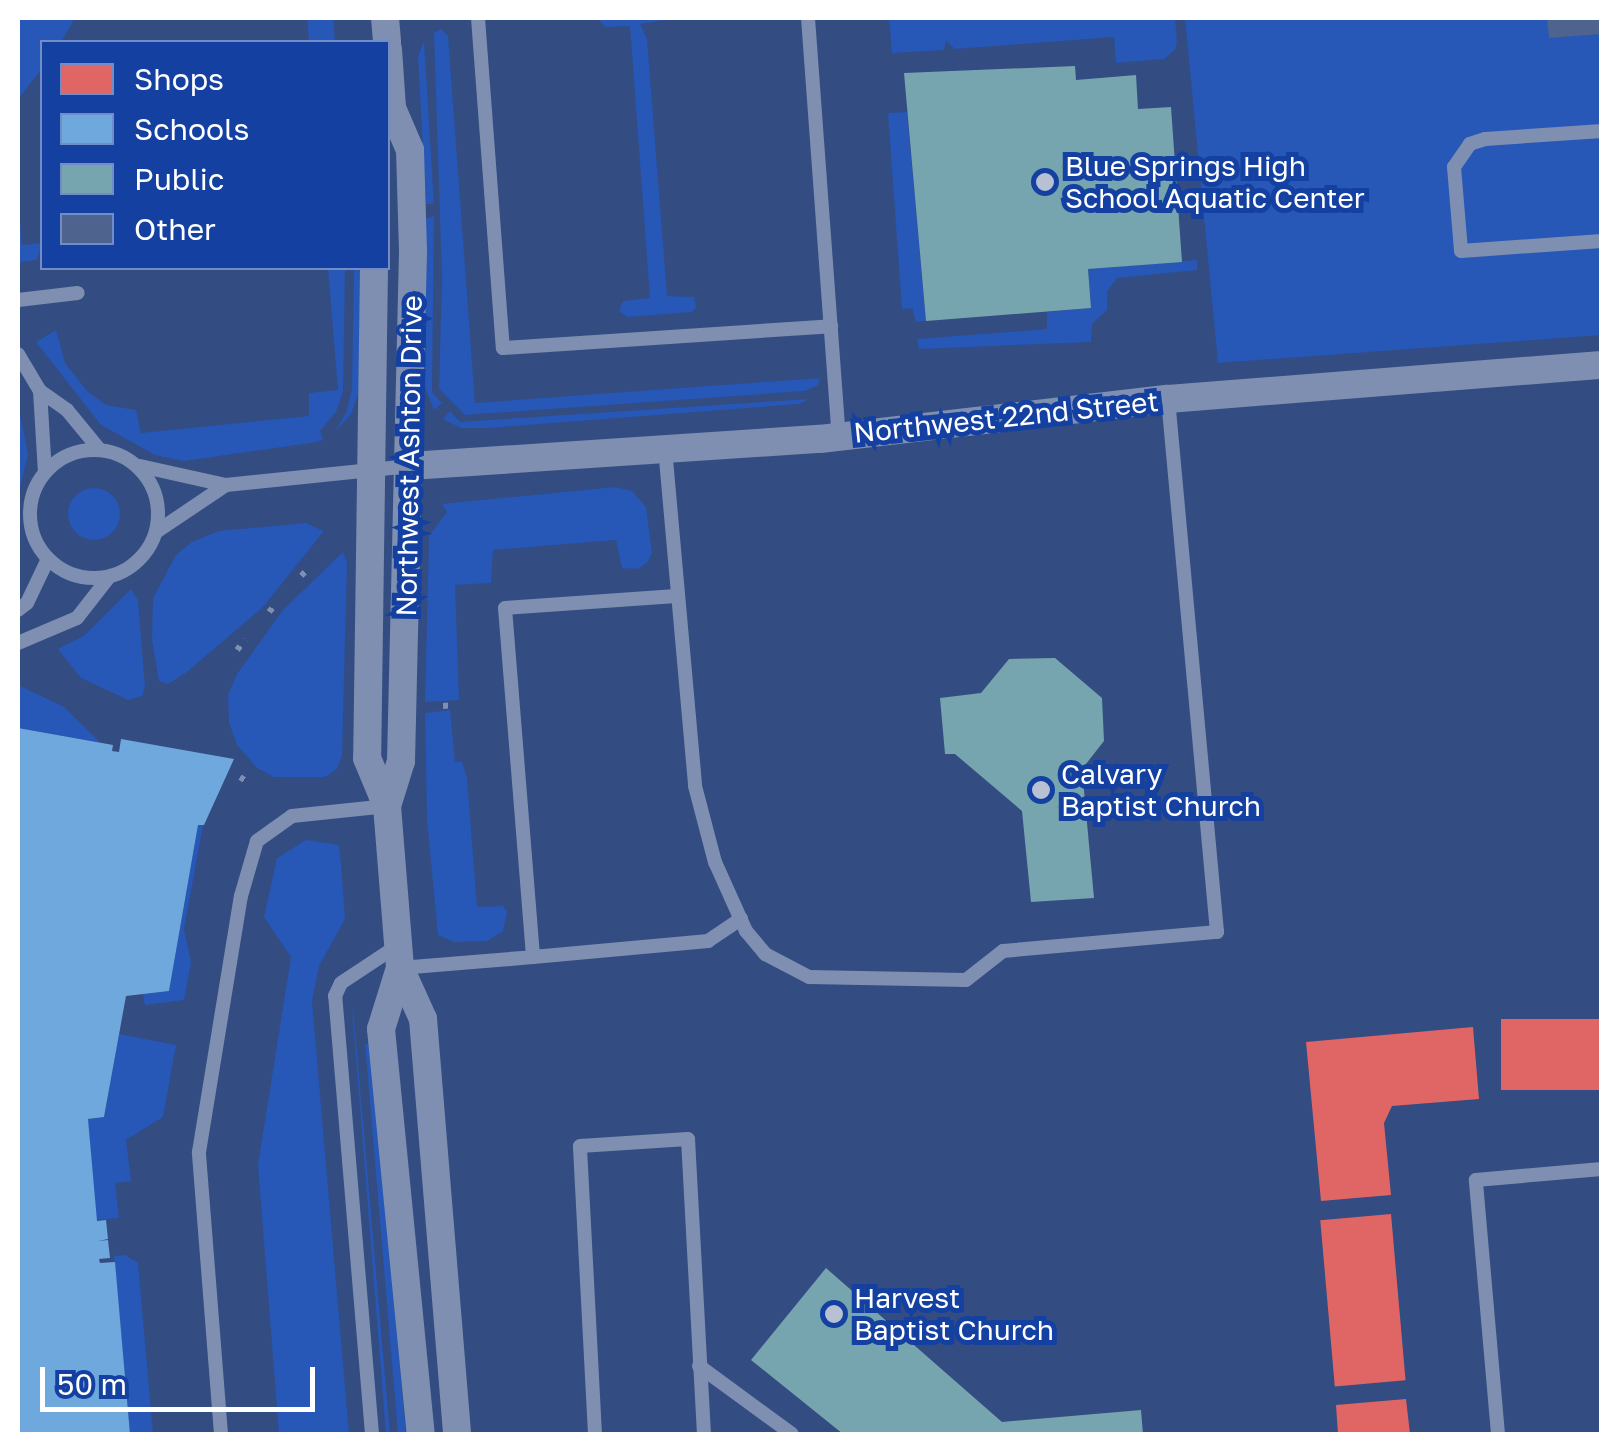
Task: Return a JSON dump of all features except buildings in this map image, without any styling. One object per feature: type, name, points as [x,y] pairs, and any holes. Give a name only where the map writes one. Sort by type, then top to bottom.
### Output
[{"type":"street","name":"Northwest Ashton Drive","points":[[387,806],[401,761],[410,466],[410,150],[390,112]]},
{"type":"street","name":"Northwest Ashton Drive","points":[[374,270],[367,758],[387,806],[399,957],[423,1020],[458,1434]]},
{"type":"street","name":"Northwest 22nd Street","points":[[410,466],[839,436],[1168,399],[1602,365]]},
{"type":"street","name":"Northwest Ashton Drive","points":[[399,957],[382,1029],[420,1434]]},
{"type":"lane","points":[[478,18],[503,348],[831,326]]},
{"type":"lane","points":[[808,18],[839,436]]},
{"type":"lane","points":[[1602,131],[1485,139],[1470,144],[1454,167],[1460,251],[1602,241]]},
{"type":"lane","points":[[18,300],[78,293]]},
{"type":"lane","points":[[18,354],[40,391],[67,410],[99,449],[137,466],[226,486],[410,466]]},
{"type":"lane","points":[[40,391],[45,472]]},
{"type":"lane","points":[[665,448],[695,786],[714,862],[740,919],[765,954],[810,977],[966,980],[1003,951],[1216,932],[1168,399]]},
{"type":"lane","points":[[99,449],[60,459],[45,472],[30,506],[30,526],[48,559],[66,572],[88,578],[110,577]]},
{"type":"lane","points":[[137,466],[156,496],[156,532]]},
{"type":"lane","points":[[18,643],[78,618],[110,577],[139,560],[156,532],[226,486]]},
{"type":"lane","points":[[18,610],[27,603],[48,559]]},
{"type":"lane","points":[[533,957],[505,608],[676,596]]},
{"type":"lane","points":[[221,1434],[199,1152],[241,896],[257,840],[292,816],[387,806]]},
{"type":"lane","points":[[372,1434],[336,996],[341,983],[399,957],[533,957],[708,941],[740,919]]},
{"type":"lane","points":[[595,1434],[580,1146],[688,1139],[704,1434]]},
{"type":"lane","points":[[1498,1434],[1476,1180],[1602,1169]]},
{"type":"lane","points":[[699,1366],[792,1434]]},
{"type":"path","points":[[301,576],[309,568]]},
{"type":"path","points":[[269,612],[276,604]]},
{"type":"path","points":[[238,650],[245,640]]},
{"type":"path","points":[[443,706],[454,705]]},
{"type":"path","points":[[240,777],[250,783]]},
{"type":"shaded area","points":[[18,18],[75,18],[62,40],[40,40],[40,72],[18,99]]},
{"type":"shaded area","points":[[307,18],[333,18],[335,40],[309,40]]},
{"type":"shaded area","points":[[598,18],[675,18],[640,24],[647,39],[667,296],[694,297],[696,307],[692,312],[628,317],[619,311],[623,301],[650,298],[630,26],[605,27]]},
{"type":"shaded area","points":[[889,18],[1175,18],[1177,41],[1175,50],[1164,59],[1116,63],[1114,37],[955,49],[946,41],[944,50],[892,53]]},
{"type":"shaded area","points":[[1185,18],[1601,18],[1601,335],[1218,363]]},
{"type":"shaded area","points":[[441,29],[448,36],[475,403],[820,378],[818,385],[805,391],[465,415],[439,389],[442,279],[434,33]]},
{"type":"shaded area","points":[[424,41],[434,204],[426,204],[418,57]]},
{"type":"shaded area","points":[[907,112],[926,321],[916,322],[912,308],[902,309],[888,113]]},
{"type":"shaded area","points":[[18,200],[22,245],[40,243],[40,250],[37,260],[18,262]]},
{"type":"shaded area","points":[[434,216],[432,392],[442,403],[434,410],[425,387],[426,218]]},
{"type":"shaded area","points":[[1197,260],[1197,270],[1117,278],[1107,292],[1107,310],[1092,324],[1091,342],[919,349],[917,339],[1047,329],[1047,312],[1091,308],[1088,269]]},
{"type":"shaded area","points":[[328,270],[345,270],[343,391],[336,412],[320,431],[323,440],[311,443],[184,461],[155,455],[101,425],[36,342],[56,330],[65,363],[87,391],[106,405],[136,410],[141,433],[309,416],[309,393],[338,390]]},
{"type":"shaded area","points":[[354,270],[363,270],[359,391],[351,414],[335,432],[347,411],[352,388]]},
{"type":"shaded area","points":[[809,399],[799,404],[488,428],[461,428],[443,419],[450,411],[460,422]]},
{"type":"shaded area","points":[[18,404],[28,454],[18,496]]},
{"type":"shaded area","points":[[615,487],[632,491],[646,507],[652,553],[647,563],[637,569],[622,568],[616,540],[493,550],[491,583],[455,585],[459,700],[425,702],[429,536],[447,512],[442,504]]},
{"type":"shaded area","points":[[94,488],[112,496],[120,514],[112,532],[94,540],[76,532],[68,514],[76,496]]},
{"type":"shaded area","points":[[306,523],[324,531],[263,607],[187,672],[168,684],[159,681],[152,640],[153,598],[176,555],[192,542],[219,531]]},
{"type":"shaded area","points":[[343,552],[347,563],[342,756],[337,769],[325,777],[274,777],[257,768],[237,745],[229,723],[228,695],[237,674],[283,610]]},
{"type":"shaded area","points":[[131,589],[138,600],[145,687],[142,696],[128,700],[81,678],[58,649],[85,635]]},
{"type":"shaded area","points":[[18,685],[64,707],[101,743],[18,728]]},
{"type":"shaded area","points":[[450,710],[455,762],[462,762],[467,778],[477,907],[503,906],[507,912],[503,931],[487,941],[454,942],[438,935],[427,819],[425,713]]},
{"type":"shaded area","points":[[198,825],[203,825],[184,929],[191,962],[184,1000],[145,1005],[143,994],[169,991]]},
{"type":"shaded area","points":[[306,840],[339,845],[341,863],[345,919],[319,966],[312,1001],[349,1434],[279,1434],[258,1165],[291,957],[264,917],[277,858]]},
{"type":"shaded area","points":[[352,1007],[354,1018],[390,1434],[386,1434]]},
{"type":"shaded area","points":[[119,1034],[176,1045],[163,1117],[126,1140],[131,1181],[115,1183],[119,1218],[96,1220],[88,1119],[104,1117]]},
{"type":"shaded area","points":[[365,1044],[371,1044],[406,1434],[398,1434]]},
{"type":"shaded area","points":[[125,1255],[138,1263],[153,1434],[130,1434],[114,1256]]},
{"type":"place","name":"Blue Springs High School Aquatic Center","points":[[1045,182]]},
{"type":"place","name":"Calvary Baptist Church","points":[[1041,790]]},
{"type":"place","name":"Harvest Baptist Church","points":[[834,1314]]}]
